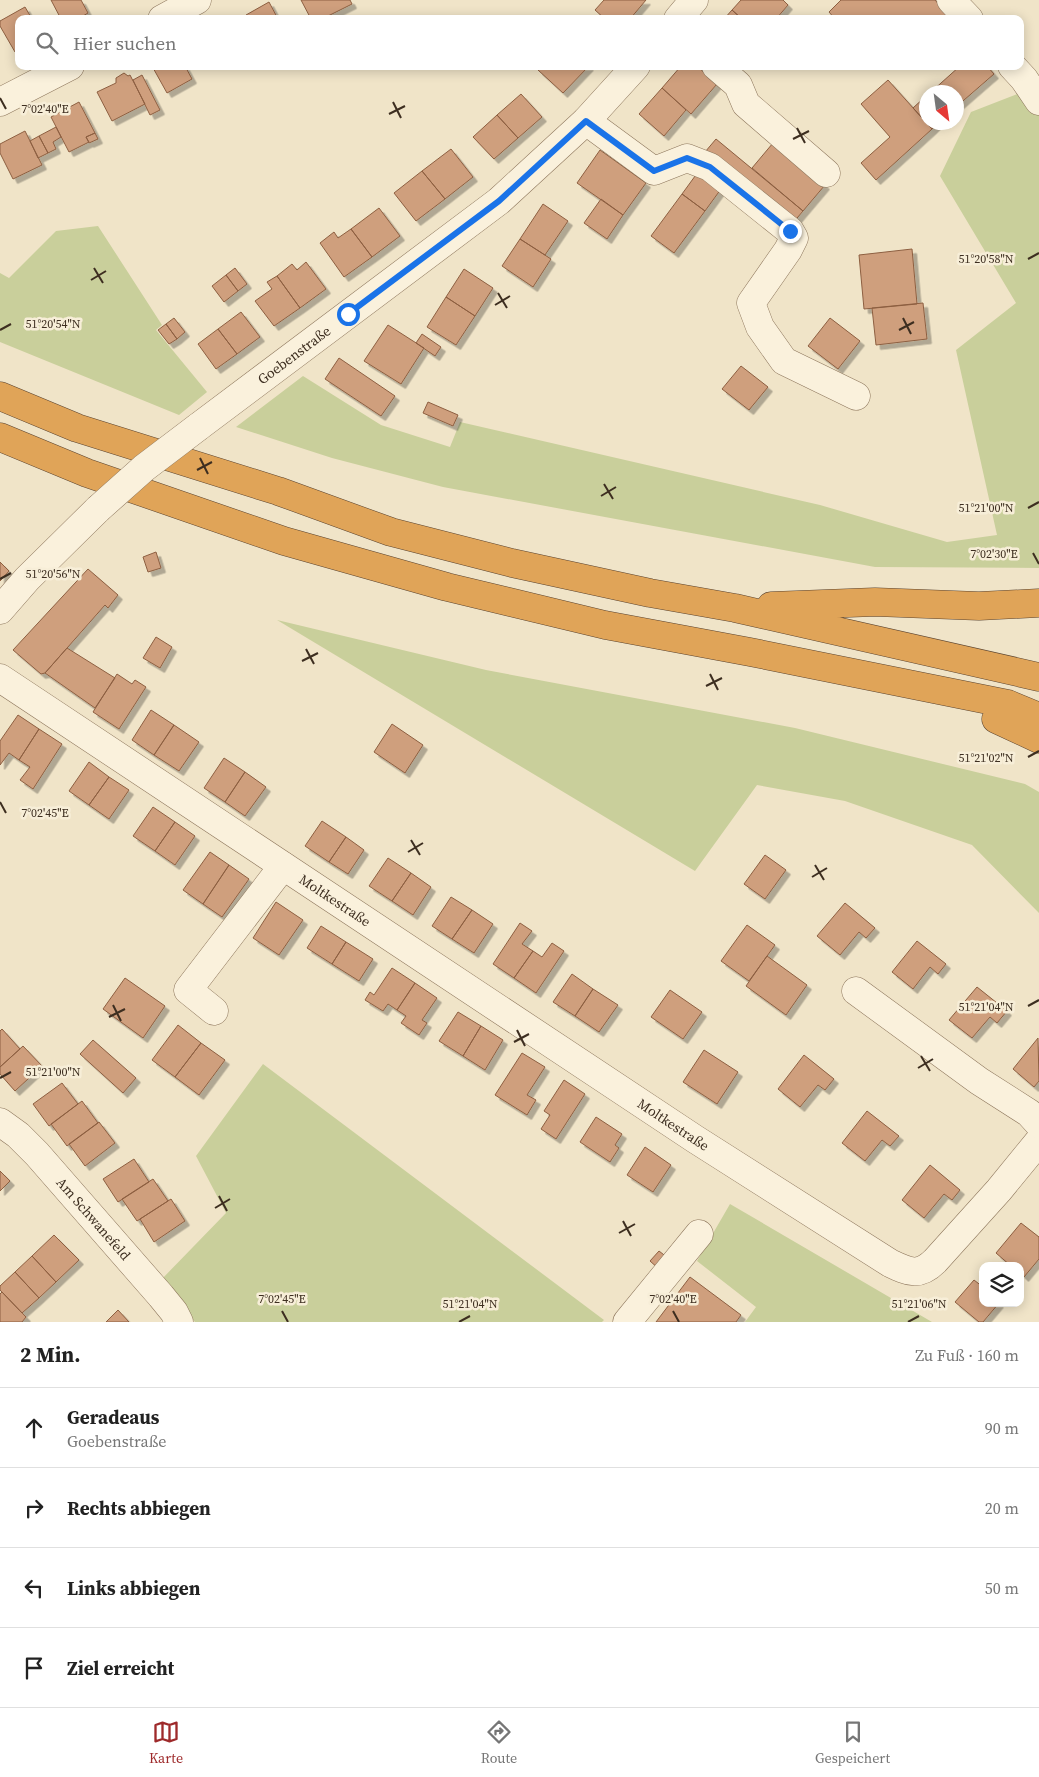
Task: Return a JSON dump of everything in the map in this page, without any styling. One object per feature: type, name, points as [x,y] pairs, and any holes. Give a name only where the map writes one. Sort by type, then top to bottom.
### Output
[{"type":"highway","points":[[0,396],[78,428],[278,491],[391,532],[512,563],[650,593],[735,608],[1017,670],[1039,677]]},
{"type":"highway","points":[[0,437],[87,473],[284,541],[447,587],[605,625],[1008,704],[1039,717]]},
{"type":"highway","points":[[735,608],[875,602],[979,606],[1039,603]]},
{"type":"highway","points":[[896,682],[987,715],[1039,739]]},
{"type":"street","points":[[169,15],[197,0]]},
{"type":"street","points":[[681,15],[694,0]]},
{"type":"street","points":[[951,0],[964,15]]},
{"type":"street","points":[[0,102],[62,70]]},
{"type":"street","name":"Goebenstraße","points":[[0,610],[27,579],[98,509],[144,468],[499,201],[586,121],[632,70]]},
{"type":"street","points":[[721,70],[738,85],[746,104],[826,173]]},
{"type":"street","points":[[1016,70],[1039,101]]},
{"type":"street","points":[[586,121],[654,171],[687,158],[710,167],[790,231],[794,238],[788,250],[751,303],[760,327],[784,361],[856,396]]},
{"type":"street","name":"Moltkestraße","points":[[0,678],[695,1139],[907,1272],[928,1268],[999,1190],[1039,1141]]},
{"type":"street","points":[[214,1011],[188,990],[283,866]]},
{"type":"street","points":[[856,991],[978,1081],[1029,1113],[1039,1124]]},
{"type":"street","name":"Am Schwanefeld","points":[[0,1122],[18,1135],[37,1154],[161,1296],[174,1312],[179,1322]]},
{"type":"street","points":[[627,1322],[699,1234]]},
{"type":"green space","points":[[1035,87],[1039,92],[1039,568],[875,567],[443,487],[332,458],[236,427],[303,376],[381,425],[450,447],[460,422],[820,505],[947,542],[997,535],[956,350],[1016,303],[940,176],[962,130],[964,130],[971,112]]},
{"type":"green space","points":[[98,226],[162,325],[156,330],[207,392],[179,415],[0,342],[0,273],[9,278],[56,231]]},
{"type":"green space","points":[[277,620],[486,670],[795,728],[1025,784],[1039,792],[1039,913],[972,845],[845,801],[757,785],[695,871]]},
{"type":"green space","points":[[263,1064],[604,1320],[602,1322],[195,1322],[160,1281],[226,1213],[196,1156]]},
{"type":"green space","points":[[730,1204],[932,1322],[745,1322],[756,1307],[697,1261]]},
{"type":"building","points":[[51,0],[81,0],[88,13],[85,15],[59,15]]},
{"type":"building","points":[[301,0],[350,0],[352,4],[330,15],[309,15]]},
{"type":"building","points":[[604,0],[646,0],[633,15],[601,15],[595,10]]},
{"type":"building","points":[[741,0],[783,0],[788,5],[779,15],[738,15],[732,10]]},
{"type":"building","points":[[841,0],[935,0],[948,15],[832,15],[829,12]]},
{"type":"building","points":[[269,2],[276,15],[246,15]]},
{"type":"building","points":[[25,7],[30,15],[15,15],[15,52],[0,26],[0,21]]},
{"type":"building","points":[[732,10],[738,15],[728,15]]},
{"type":"building","points":[[154,70],[187,70],[192,79],[167,93]]},
{"type":"building","points":[[538,70],[585,70],[563,93]]},
{"type":"building","points":[[678,70],[701,70],[717,84],[691,114],[662,88]]},
{"type":"building","points":[[956,70],[990,70],[994,74],[964,100],[964,85],[939,85]]},
{"type":"building","points":[[124,73],[128,76],[130,75],[145,104],[112,121],[97,92],[116,83],[116,78]]},
{"type":"building","points":[[142,75],[160,110],[150,115],[133,80]]},
{"type":"building","points":[[888,80],[919,115],[919,130],[931,130],[876,180],[861,163],[890,137],[861,104]]},
{"type":"building","points":[[662,88],[686,110],[664,136],[639,114]]},
{"type":"building","points":[[521,94],[542,117],[518,138],[497,115]]},
{"type":"building","points":[[79,102],[95,133],[86,137],[89,142],[69,152],[51,117]]},
{"type":"building","points":[[919,102],[919,115],[913,108]]},
{"type":"building","points":[[497,115],[518,138],[494,159],[473,137]]},
{"type":"building","points":[[56,127],[61,137],[53,142],[56,149],[48,153],[39,136]]},
{"type":"building","points":[[25,131],[42,165],[13,179],[0,153],[0,144]]},
{"type":"building","points":[[95,133],[98,139],[89,143],[86,137]]},
{"type":"building","points":[[39,136],[48,153],[38,158],[30,141]]},
{"type":"building","points":[[716,139],[803,211],[792,224],[705,152]]},
{"type":"building","points":[[773,143],[825,185],[803,211],[752,168]]},
{"type":"building","points":[[451,149],[473,177],[445,199],[422,171]]},
{"type":"building","points":[[600,150],[646,183],[623,215],[577,183]]},
{"type":"building","points":[[422,171],[445,199],[416,221],[394,193]]},
{"type":"building","points":[[698,172],[721,189],[705,211],[682,194]]},
{"type":"building","points":[[682,194],[705,211],[674,253],[651,236]]},
{"type":"building","points":[[601,199],[623,215],[607,239],[584,223]]},
{"type":"building","points":[[543,204],[568,221],[545,255],[520,239]]},
{"type":"building","points":[[379,208],[400,236],[372,257],[351,229]]},
{"type":"building","points":[[351,229],[372,257],[344,277],[320,243],[334,232],[338,238]]},
{"type":"building","points":[[520,239],[551,259],[533,287],[502,266]]},
{"type":"building","points":[[912,249],[917,304],[864,309],[859,255]]},
{"type":"building","points":[[306,262],[326,289],[300,308],[277,276],[292,264],[297,270]]},
{"type":"building","points":[[235,268],[247,284],[238,291],[226,275]]},
{"type":"building","points":[[464,269],[493,288],[475,316],[446,297]]},
{"type":"building","points":[[226,275],[238,291],[224,302],[212,286]]},
{"type":"building","points":[[277,276],[300,308],[274,326],[255,301],[272,289],[267,282]]},
{"type":"building","points":[[446,297],[475,316],[456,345],[427,327]]},
{"type":"building","points":[[923,303],[927,339],[876,345],[872,308]]},
{"type":"building","points":[[241,312],[260,337],[237,354],[218,329]]},
{"type":"building","points":[[174,318],[185,332],[177,339],[166,324]]},
{"type":"building","points":[[830,318],[860,341],[838,369],[808,346]]},
{"type":"building","points":[[166,324],[177,339],[169,344],[158,330]]},
{"type":"building","points":[[388,325],[424,348],[401,384],[364,361]]},
{"type":"building","points":[[218,329],[237,354],[216,369],[198,344]]},
{"type":"building","points":[[422,334],[441,347],[435,356],[416,343]]},
{"type":"building","points":[[339,358],[395,396],[381,416],[325,379]]},
{"type":"building","points":[[741,366],[768,387],[749,410],[722,389]]},
{"type":"building","points":[[428,402],[458,415],[453,426],[423,413]]},
{"type":"building","points":[[156,552],[161,568],[148,572],[143,557]]},
{"type":"building","points":[[0,562],[9,571],[0,581]]},
{"type":"building","points":[[88,569],[118,595],[108,608],[105,605],[45,673],[41,674],[13,650]]},
{"type":"building","points":[[156,637],[172,647],[160,668],[143,658]]},
{"type":"building","points":[[67,648],[115,678],[95,708],[45,673]]},
{"type":"building","points":[[117,674],[132,684],[135,680],[146,687],[119,729],[93,712]]},
{"type":"building","points":[[151,710],[174,725],[154,755],[132,740]]},
{"type":"building","points":[[18,715],[39,729],[19,760],[9,753],[0,765],[0,741]]},
{"type":"building","points":[[392,724],[423,745],[405,773],[374,752]]},
{"type":"building","points":[[174,725],[199,742],[179,771],[154,755]]},
{"type":"building","points":[[39,729],[62,744],[33,789],[20,780],[30,767],[19,760]]},
{"type":"building","points":[[224,758],[245,772],[225,802],[204,788]]},
{"type":"building","points":[[89,762],[109,777],[89,805],[69,791]]},
{"type":"building","points":[[245,772],[266,787],[245,816],[225,802]]},
{"type":"building","points":[[109,777],[129,790],[109,819],[89,805]]},
{"type":"building","points":[[153,807],[175,822],[155,851],[133,836]]},
{"type":"building","points":[[322,821],[346,837],[329,862],[305,846]]},
{"type":"building","points":[[175,822],[195,836],[175,865],[155,851]]},
{"type":"building","points":[[346,837],[364,850],[348,874],[329,862]]},
{"type":"building","points":[[210,852],[229,865],[203,904],[183,890]]},
{"type":"building","points":[[765,855],[786,870],[765,899],[744,884]]},
{"type":"building","points":[[388,858],[411,873],[392,901],[369,886]]},
{"type":"building","points":[[229,865],[249,879],[222,917],[203,904]]},
{"type":"building","points":[[411,873],[431,887],[413,915],[392,901]]},
{"type":"building","points":[[451,897],[472,910],[452,939],[432,926]]},
{"type":"building","points":[[276,902],[303,920],[279,955],[253,938]]},
{"type":"building","points":[[845,903],[875,928],[866,938],[859,932],[840,955],[817,936]]},
{"type":"building","points":[[472,910],[493,924],[474,953],[452,939]]},
{"type":"building","points":[[520,923],[532,931],[522,944],[533,951],[514,978],[493,964]]},
{"type":"building","points":[[747,925],[775,945],[749,981],[721,961]]},
{"type":"building","points":[[321,926],[346,942],[332,964],[307,948]]},
{"type":"building","points":[[917,941],[946,964],[938,974],[930,967],[913,989],[892,972]]},
{"type":"building","points":[[346,942],[373,959],[359,981],[332,964]]},
{"type":"building","points":[[552,943],[564,951],[536,993],[514,978],[533,951],[542,957]]},
{"type":"building","points":[[767,956],[807,985],[786,1015],[746,986]]},
{"type":"building","points":[[392,968],[415,983],[397,1010],[388,1004],[383,1011],[365,1000],[370,992],[374,995]]},
{"type":"building","points":[[572,974],[593,989],[575,1016],[553,1002]]},
{"type":"building","points":[[125,978],[165,1006],[143,1038],[103,1009]]},
{"type":"building","points":[[415,983],[437,998],[422,1020],[427,1023],[419,1035],[401,1023],[406,1016],[397,1010]]},
{"type":"building","points":[[977,987],[1007,1011],[997,1023],[990,1017],[972,1038],[949,1020]]},
{"type":"building","points":[[593,989],[618,1005],[599,1032],[575,1016]]},
{"type":"building","points":[[670,990],[702,1012],[683,1039],[651,1017]]},
{"type":"building","points":[[458,1012],[481,1026],[463,1056],[439,1041]]},
{"type":"building","points":[[178,1025],[201,1043],[175,1077],[152,1060]]},
{"type":"building","points":[[481,1026],[503,1040],[485,1070],[463,1056]]},
{"type":"building","points":[[2,1029],[20,1049],[0,1067],[0,1031]]},
{"type":"building","points":[[1038,1038],[1039,1081],[1034,1087],[1013,1069]]},
{"type":"building","points":[[93,1040],[136,1078],[123,1093],[80,1054]]},
{"type":"building","points":[[201,1043],[225,1060],[199,1095],[175,1077]]},
{"type":"building","points":[[23,1046],[42,1066],[15,1091],[0,1074],[0,1067]]},
{"type":"building","points":[[704,1050],[738,1072],[717,1104],[683,1082]]},
{"type":"building","points":[[522,1053],[545,1067],[527,1095],[536,1100],[527,1115],[495,1095]]},
{"type":"building","points":[[804,1055],[834,1079],[825,1090],[818,1085],[800,1107],[778,1089]]},
{"type":"building","points":[[564,1080],[585,1094],[556,1139],[541,1129],[550,1115],[544,1111]]},
{"type":"building","points":[[62,1083],[78,1104],[49,1126],[33,1104]]},
{"type":"building","points":[[82,1101],[98,1123],[67,1146],[51,1124]]},
{"type":"building","points":[[867,1111],[899,1136],[890,1146],[882,1140],[865,1161],[842,1143]]},
{"type":"building","points":[[596,1117],[622,1134],[615,1145],[619,1148],[610,1162],[580,1142]]},
{"type":"building","points":[[99,1122],[115,1143],[85,1166],[69,1144]]},
{"type":"building","points":[[645,1147],[671,1165],[653,1192],[627,1175]]},
{"type":"building","points":[[134,1159],[149,1182],[118,1202],[103,1179]]},
{"type":"building","points":[[930,1165],[960,1190],[952,1200],[944,1194],[924,1218],[902,1200]]},
{"type":"building","points":[[0,1171],[10,1181],[0,1191]]},
{"type":"building","points":[[153,1179],[168,1201],[137,1221],[122,1199]]},
{"type":"building","points":[[171,1199],[185,1221],[154,1242],[140,1219]]},
{"type":"building","points":[[1021,1223],[1039,1237],[1039,1259],[1024,1277],[1024,1262],[1006,1262],[996,1253]]},
{"type":"building","points":[[54,1235],[79,1260],[56,1282],[32,1256]]},
{"type":"building","points":[[659,1251],[668,1258],[659,1269],[650,1261]]},
{"type":"building","points":[[32,1256],[56,1282],[39,1298],[15,1272]]},
{"type":"building","points":[[15,1272],[39,1298],[22,1313],[0,1290],[0,1286]]},
{"type":"building","points":[[690,1277],[741,1315],[736,1322],[656,1322]]},
{"type":"building","points":[[974,1280],[979,1284],[979,1307],[996,1307],[983,1322],[979,1322],[955,1302]]},
{"type":"building","points":[[2,1292],[26,1317],[22,1322],[0,1322],[0,1294]]},
{"type":"building","points":[[118,1310],[129,1322],[106,1322]]},
{"type":"route","points":[[348,314],[499,201],[586,121],[654,171],[687,158],[710,167],[790,231]]}]
